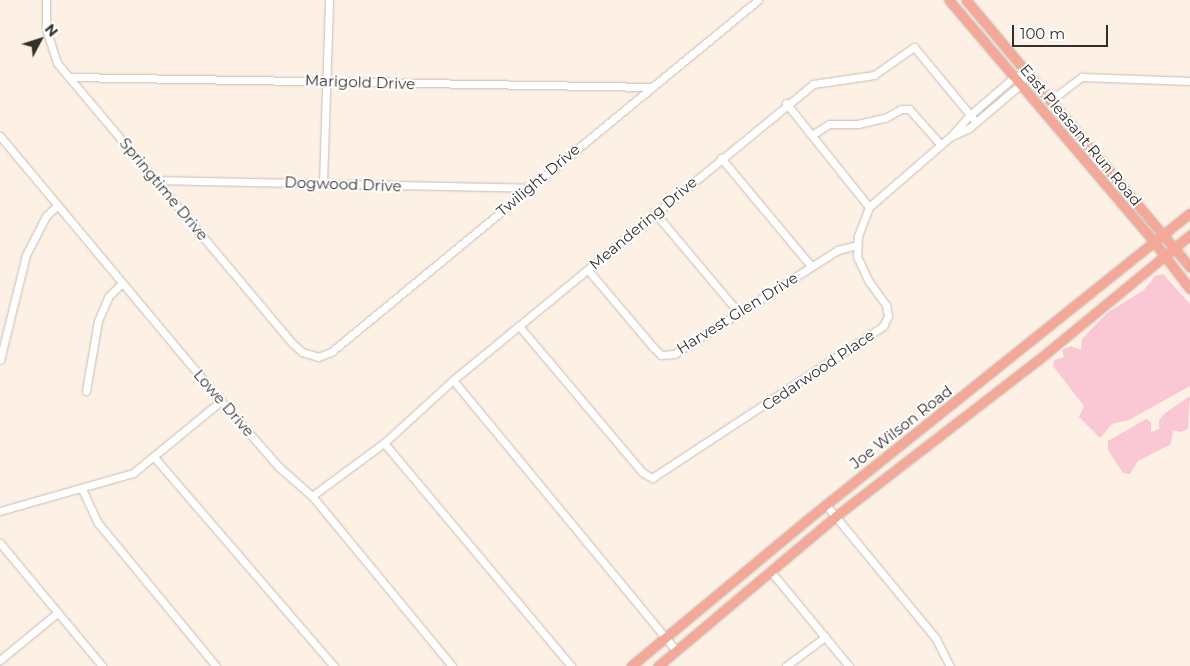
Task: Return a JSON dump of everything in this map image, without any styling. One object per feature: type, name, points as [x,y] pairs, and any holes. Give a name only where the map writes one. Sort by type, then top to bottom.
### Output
[{"type":"main road","name":"East Pleasant Run Road","points":[[949,0],[1154,242],[1190,289]]},
{"type":"main road","name":"East Pleasant Run Road","points":[[966,0],[1190,267]]},
{"type":"main road","name":"Joe Wilson Road","points":[[631,666],[826,505],[1190,213]]},
{"type":"main road","name":"Joe Wilson Road","points":[[658,666],[772,573],[836,516],[1038,360],[1190,235]]},
{"type":"street","name":"Springtime Drive","points":[[46,0],[48,41],[57,64],[157,180],[292,343],[302,352],[318,357]]},
{"type":"street","points":[[323,183],[329,0]]},
{"type":"street","name":"Twilight Drive","points":[[318,357],[331,352],[758,0]]},
{"type":"street","name":"Meandering Drive","points":[[312,496],[384,443],[453,380],[588,270],[802,90],[824,80],[858,80],[874,75],[914,46],[976,122]]},
{"type":"street","points":[[786,103],[869,207],[942,145],[970,115],[1014,77],[1027,72]]},
{"type":"street","points":[[952,136],[976,122],[1020,84],[1027,72]]},
{"type":"street","name":"Marigold Drive","points":[[68,77],[651,87]]},
{"type":"street","points":[[1051,100],[1082,77],[1190,82]]},
{"type":"street","points":[[812,135],[829,124],[858,124],[885,118],[901,109],[909,109],[942,145]]},
{"type":"street","name":"Lowe Drive","points":[[0,136],[221,401],[279,466],[312,496],[452,666]]},
{"type":"street","points":[[722,158],[811,266]]},
{"type":"street","name":"Dogwood Drive","points":[[157,180],[323,183],[511,190],[528,188]]},
{"type":"street","points":[[0,360],[26,255],[46,216],[58,205]]},
{"type":"street","name":"Cedarwood Place","points":[[520,326],[642,472],[652,478],[883,326],[888,316],[886,305],[861,270],[857,245],[869,207]]},
{"type":"street","points":[[655,213],[739,313]]},
{"type":"street","name":"Harvest Glen Drive","points":[[588,270],[661,355],[674,354],[811,266],[838,250],[857,245]]},
{"type":"street","points":[[86,391],[98,321],[108,297],[122,283]]},
{"type":"street","points":[[453,380],[676,650]]},
{"type":"street","points":[[0,511],[120,479],[154,457],[221,401]]},
{"type":"street","points":[[384,443],[571,666]]},
{"type":"street","points":[[154,457],[334,666]]},
{"type":"street","points":[[82,489],[98,523],[216,666]]},
{"type":"street","points":[[826,505],[935,637],[950,666]]},
{"type":"street","points":[[0,542],[102,666]]},
{"type":"street","points":[[772,573],[849,666]]},
{"type":"street","points":[[0,660],[57,613]]},
{"type":"street","points":[[786,666],[825,637]]},
{"type":"shaded area","points":[[1163,274],[1190,304],[1190,386],[1129,420],[1112,424],[1100,438],[1079,417],[1084,406],[1053,366],[1054,360],[1064,357],[1062,350],[1071,346],[1081,350],[1082,339],[1107,313],[1144,290],[1155,276]]},
{"type":"shaded area","points":[[1190,396],[1188,429],[1180,432],[1173,430],[1171,444],[1138,461],[1130,474],[1123,473],[1108,450],[1108,441],[1146,419],[1151,422],[1151,432],[1159,429],[1159,420],[1165,413]]}]
